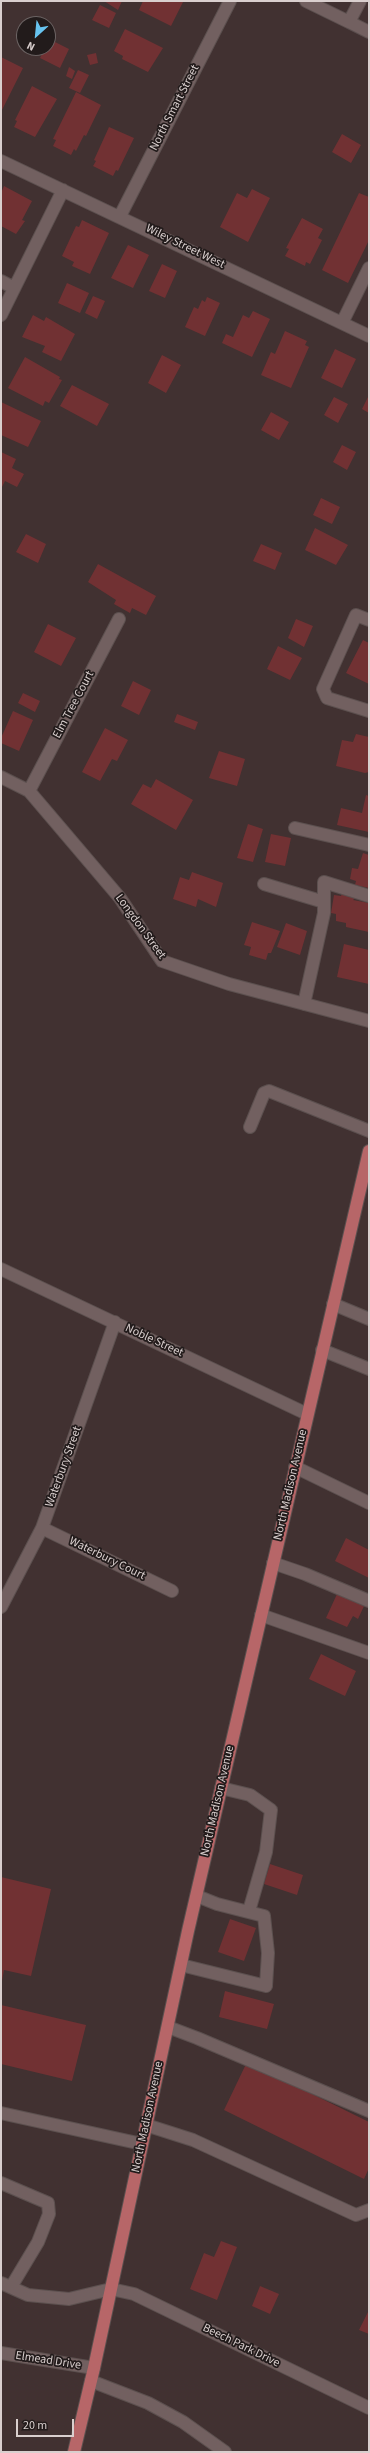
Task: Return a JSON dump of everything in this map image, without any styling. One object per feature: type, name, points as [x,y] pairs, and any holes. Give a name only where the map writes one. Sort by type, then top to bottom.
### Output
[{"type":"main road","name":"North Madison Avenue","points":[[74,2452],[94,2368],[196,1896],[369,1151]]},
{"type":"street","name":"North Smart Street","points":[[120,216],[230,1]]},
{"type":"street","points":[[306,1],[369,32]]},
{"type":"street","points":[[349,22],[360,1]]},
{"type":"street","name":"Wiley Street West","points":[[1,161],[120,216],[369,336]]},
{"type":"street","points":[[1,315],[63,190]]},
{"type":"street","points":[[342,323],[369,268]]},
{"type":"street","points":[[1,281],[14,288]]},
{"type":"street","points":[[369,620],[356,614],[323,689],[327,698],[369,711]]},
{"type":"street","name":"Elm Tree Court","points":[[29,791],[119,619]]},
{"type":"street","name":"Longdon Street","points":[[1,777],[29,791],[120,898],[162,961],[229,984],[369,1021]]},
{"type":"street","points":[[295,828],[369,845]]},
{"type":"street","points":[[304,1004],[317,950],[324,902],[324,882],[369,896]]},
{"type":"street","points":[[264,884],[324,902]]},
{"type":"street","points":[[250,1127],[264,1093],[269,1091],[369,1131]]},
{"type":"street","name":"Noble Street","points":[[1,1269],[307,1414]]},
{"type":"street","points":[[333,1304],[369,1319]]},
{"type":"street","name":"Waterbury Street","points":[[1,1607],[42,1528],[115,1322]]},
{"type":"street","points":[[322,1350],[369,1369]]},
{"type":"street","points":[[295,1467],[369,1503]]},
{"type":"street","name":"Waterbury Court","points":[[42,1528],[172,1591]]},
{"type":"street","points":[[273,1563],[305,1574],[369,1601]]},
{"type":"street","points":[[261,1615],[369,1653]]},
{"type":"street","points":[[221,1788],[250,1795],[271,1810],[266,1852],[249,1911]]},
{"type":"street","points":[[181,1965],[266,1986],[268,1953],[264,1916],[217,1904],[196,1896]]},
{"type":"street","points":[[168,2027],[369,2110]]},
{"type":"street","points":[[1,2113],[142,2144]]},
{"type":"street","points":[[146,2125],[193,2140],[356,2215],[369,2210]]},
{"type":"street","points":[[1,2183],[48,2203],[49,2214],[38,2242],[6,2285],[28,2295],[69,2299],[111,2289]]},
{"type":"street","name":"Beech Park Drive","points":[[111,2289],[134,2294],[369,2408]]},
{"type":"street","name":"Elmead Drive","points":[[1,2354],[94,2368]]},
{"type":"street","points":[[91,2381],[148,2403],[183,2422],[225,2452]]},
{"type":"building","points":[[104,1],[122,1],[118,10]]},
{"type":"building","points":[[143,1],[183,2],[171,26],[139,10]]},
{"type":"building","points":[[100,5],[116,13],[109,28],[92,20]]},
{"type":"building","points":[[125,29],[163,48],[148,72],[122,59],[123,56],[114,51]]},
{"type":"building","points":[[56,42],[69,49],[60,68],[40,58],[41,56],[56,56]]},
{"type":"building","points":[[96,53],[98,63],[90,65],[87,55]]},
{"type":"building","points":[[1,57],[23,68],[1,112]]},
{"type":"building","points":[[69,67],[75,71],[72,79],[66,76]]},
{"type":"building","points":[[78,70],[89,75],[80,93],[69,88]]},
{"type":"building","points":[[32,86],[57,99],[35,137],[14,127],[17,121],[15,120]]},
{"type":"building","points":[[76,92],[101,105],[86,136],[84,135],[76,151],[74,149],[71,155],[53,146],[56,140],[53,139]]},
{"type":"building","points":[[109,127],[134,138],[118,171],[116,170],[113,176],[93,166],[96,161],[94,160]]},
{"type":"building","points":[[342,134],[361,145],[351,163],[332,152]]},
{"type":"building","points":[[4,186],[32,201],[22,220],[25,221],[16,234],[1,226],[1,193]]},
{"type":"building","points":[[252,189],[270,198],[248,242],[220,227],[237,193],[247,198]]},
{"type":"building","points":[[359,193],[369,197],[369,240],[348,283],[322,270]]},
{"type":"building","points":[[302,218],[323,229],[318,238],[322,240],[310,264],[306,262],[305,266],[285,256],[289,249],[286,248]]},
{"type":"building","points":[[82,220],[109,233],[90,274],[72,266],[74,262],[62,256],[76,226],[79,227]]},
{"type":"building","points":[[128,245],[149,255],[133,288],[111,278]]},
{"type":"building","points":[[162,264],[177,271],[165,298],[149,291]]},
{"type":"building","points":[[67,283],[89,293],[80,313],[58,303]]},
{"type":"building","points":[[93,296],[105,301],[97,319],[85,313]]},
{"type":"building","points":[[207,297],[220,303],[205,336],[185,327],[194,307],[198,309],[202,300],[205,302]]},
{"type":"building","points":[[253,311],[270,319],[252,357],[222,343],[226,334],[233,337],[243,315],[249,318]]},
{"type":"building","points":[[33,315],[44,321],[46,317],[75,334],[61,361],[42,352],[45,346],[22,337]]},
{"type":"building","points":[[285,331],[307,341],[305,345],[309,347],[291,388],[261,375],[271,352],[275,354]]},
{"type":"building","points":[[335,349],[356,359],[342,388],[321,378]]},
{"type":"building","points":[[162,355],[181,365],[166,393],[148,383]]},
{"type":"building","points":[[25,357],[60,377],[59,379],[62,380],[49,403],[45,401],[43,406],[8,388]]},
{"type":"building","points":[[72,385],[109,404],[97,426],[60,406]]},
{"type":"building","points":[[369,395],[369,413],[362,409]]},
{"type":"building","points":[[334,397],[348,404],[338,423],[324,415]]},
{"type":"building","points":[[1,402],[41,421],[28,447],[1,435]]},
{"type":"building","points":[[271,412],[289,422],[279,440],[261,430]]},
{"type":"building","points":[[342,445],[356,452],[347,470],[333,462]]},
{"type":"building","points":[[1,452],[16,459],[12,468],[24,474],[17,487],[5,481],[1,489]]},
{"type":"building","points":[[321,498],[340,507],[332,524],[313,515]]},
{"type":"building","points":[[315,528],[348,545],[336,565],[305,550]]},
{"type":"building","points":[[26,534],[46,544],[38,563],[16,552]]},
{"type":"building","points":[[261,544],[282,553],[275,570],[253,561]]},
{"type":"building","points":[[98,564],[156,596],[146,615],[132,608],[130,613],[114,604],[116,600],[88,582]]},
{"type":"building","points":[[296,619],[313,626],[304,647],[288,638]]},
{"type":"building","points":[[48,624],[76,638],[61,666],[34,652]]},
{"type":"building","points":[[363,640],[369,643],[369,684],[346,673]]},
{"type":"building","points":[[278,646],[302,658],[290,680],[267,669]]},
{"type":"building","points":[[133,681],[151,690],[139,715],[121,706]]},
{"type":"building","points":[[23,693],[40,701],[35,712],[18,703]]},
{"type":"building","points":[[13,711],[33,720],[19,751],[1,743],[1,738]]},
{"type":"building","points":[[177,714],[198,722],[195,730],[174,722]]},
{"type":"building","points":[[105,728],[128,740],[117,761],[112,759],[100,781],[82,772]]},
{"type":"building","points":[[356,734],[369,737],[369,772],[365,773],[336,766],[342,740],[353,742]]},
{"type":"building","points":[[219,751],[245,759],[237,786],[209,778]]},
{"type":"building","points":[[156,779],[193,800],[176,830],[131,804],[143,784],[151,788]]},
{"type":"building","points":[[366,795],[369,796],[369,832],[337,825],[341,808],[362,813]]},
{"type":"building","points":[[248,824],[263,829],[253,862],[237,858]]},
{"type":"building","points":[[271,834],[291,838],[285,866],[265,862]]},
{"type":"building","points":[[363,853],[369,855],[369,888],[355,885],[356,881],[350,879],[352,868],[358,869]]},
{"type":"building","points":[[192,872],[223,883],[216,907],[198,899],[196,907],[173,899],[180,877],[189,880]]},
{"type":"building","points":[[342,893],[356,897],[353,900],[369,903],[369,932],[346,927],[346,923],[336,921],[336,914],[331,913],[334,895],[341,896]]},
{"type":"building","points":[[252,922],[280,931],[271,953],[268,953],[266,960],[249,955],[251,947],[244,945]]},
{"type":"building","points":[[286,923],[307,931],[300,955],[277,947]]},
{"type":"building","points":[[344,944],[369,950],[369,984],[337,977]]},
{"type":"building","points":[[346,1538],[369,1550],[369,1578],[335,1561]]},
{"type":"building","points":[[337,1594],[364,1606],[358,1619],[353,1616],[347,1627],[326,1618]]},
{"type":"building","points":[[321,1654],[356,1671],[345,1696],[309,1679]]},
{"type":"building","points":[[270,1864],[303,1875],[297,1895],[264,1884]]},
{"type":"building","points":[[1,1877],[51,1889],[31,1976],[4,1970],[2,1981]]},
{"type":"building","points":[[230,1919],[256,1928],[244,1961],[218,1952]]},
{"type":"building","points":[[225,1991],[274,2004],[267,2029],[219,2017]]},
{"type":"building","points":[[1,2005],[86,2025],[72,2081],[1,2064]]},
{"type":"building","points":[[247,2062],[369,2122],[369,2168],[364,2179],[224,2110]]},
{"type":"building","points":[[221,2241],[237,2247],[217,2300],[190,2289],[204,2253],[214,2257]]},
{"type":"building","points":[[260,2286],[279,2294],[270,2314],[252,2306]]},
{"type":"building","points":[[369,2310],[369,2334],[359,2330]]}]
